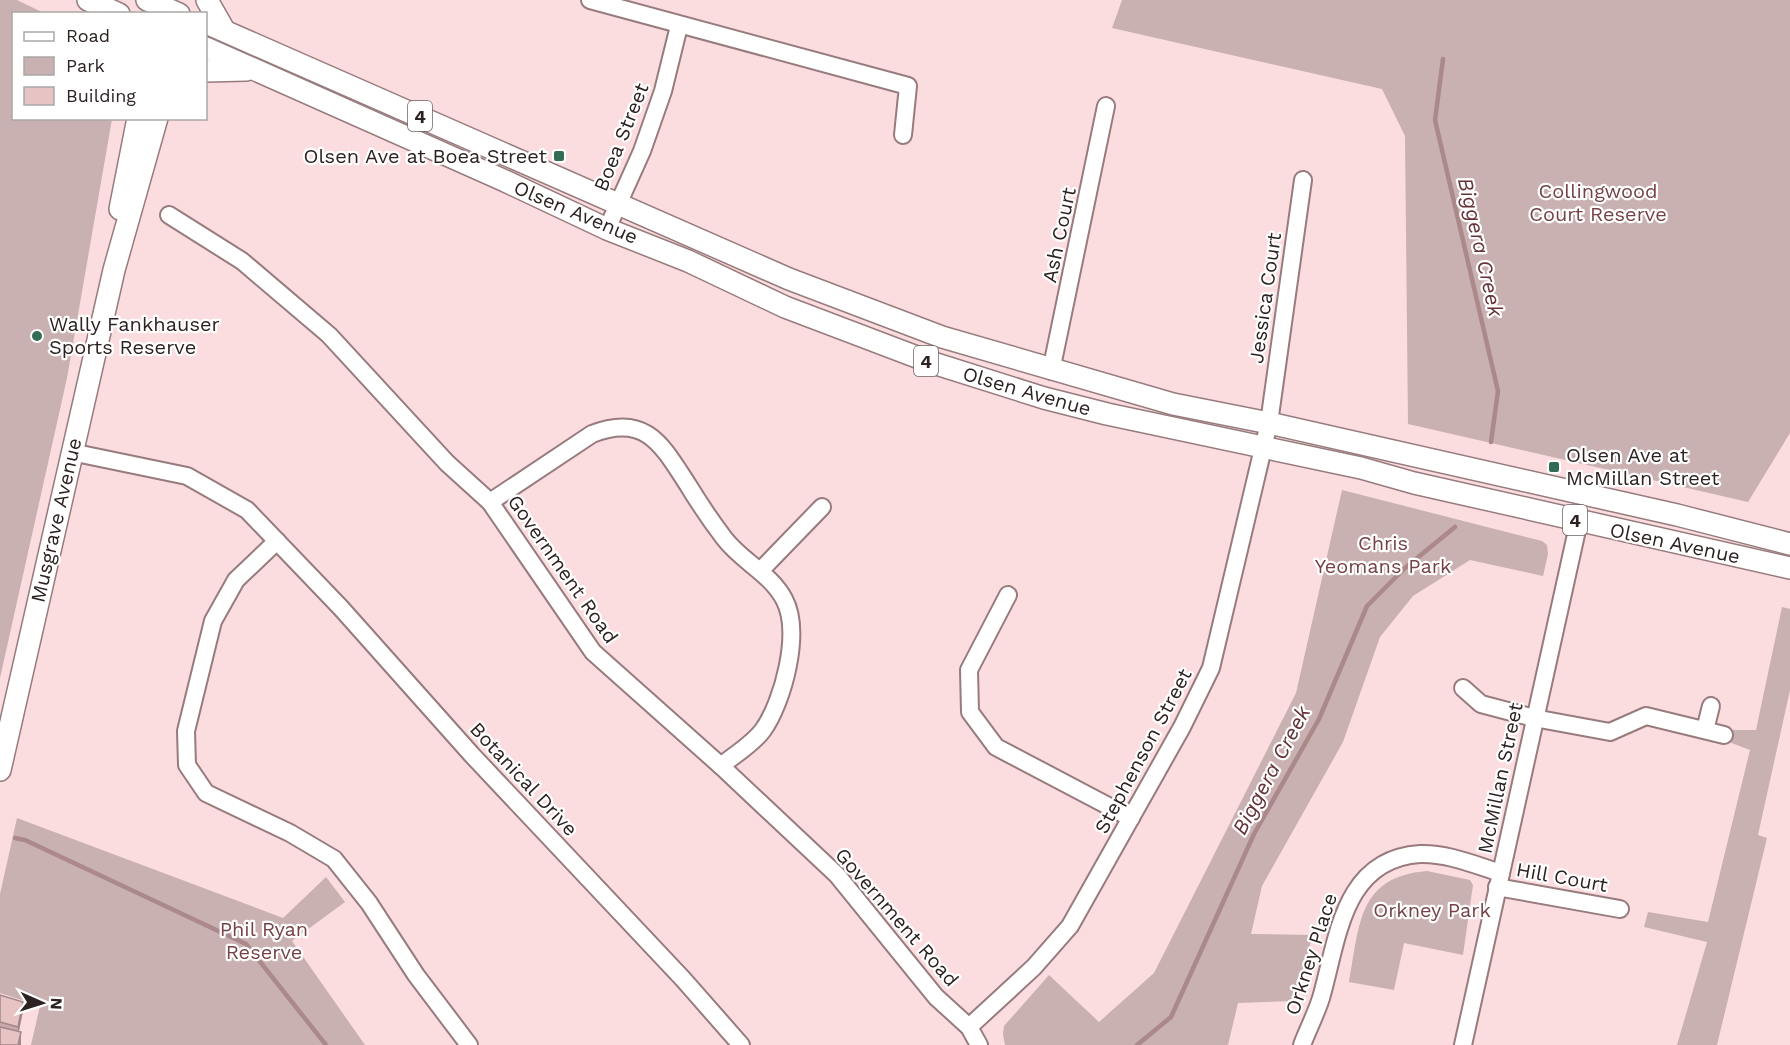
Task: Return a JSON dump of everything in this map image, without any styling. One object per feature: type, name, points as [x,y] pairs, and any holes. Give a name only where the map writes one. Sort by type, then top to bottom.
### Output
[{"type":"main road","points":[[88,0],[114,12]]},
{"type":"main road","points":[[165,8],[183,0]]},
{"type":"main road","points":[[207,0],[214,27]]},
{"type":"main road","name":"Olsen Avenue","points":[[214,27],[853,304],[942,337],[1051,371],[1173,404],[1269,423],[1677,515],[1790,544]]},
{"type":"main road","name":"Olsen Avenue","points":[[207,48],[607,229],[688,261],[734,285],[795,311],[930,362],[1044,398],[1261,448],[1361,468],[1414,483],[1790,568]]},
{"type":"main road","points":[[207,71],[255,70]]},
{"type":"main road","name":"Musgrave Avenue","points":[[0,770],[114,270],[122,196],[143,120]]},
{"type":"street","points":[[590,0],[679,26],[908,86],[903,135]]},
{"type":"street","name":"Boea Street","points":[[607,229],[616,203],[642,151],[663,91],[679,26]]},
{"type":"street","name":"Ash Court","points":[[1051,371],[1106,106]]},
{"type":"street","name":"Jessica Court","points":[[1261,448],[1269,423],[1303,180]]},
{"type":"street","name":"Government Road","points":[[169,215],[242,261],[329,335],[447,463],[490,502],[593,652],[721,766],[837,875],[936,997],[969,1027],[979,1045]]},
{"type":"street","points":[[490,502],[592,434],[624,427],[637,429],[661,443],[726,541],[761,570],[785,600],[789,614],[790,650],[773,713],[762,732],[721,766]]},
{"type":"street","name":"Stephenson Street","points":[[969,1027],[1034,966],[1070,926],[1182,727],[1211,668],[1261,448]]},
{"type":"street","name":"Botanical Drive","points":[[71,452],[187,476],[247,510],[341,608],[472,755],[683,979],[741,1045]]},
{"type":"street","points":[[761,570],[822,507]]},
{"type":"street","name":"McMillan Street","points":[[1464,1045],[1579,521]]},
{"type":"street","points":[[277,541],[236,580],[213,621],[186,731],[188,765],[206,793],[290,833],[334,859],[369,903],[416,975],[469,1045]]},
{"type":"street","points":[[1008,595],[969,670],[970,712],[996,747],[1131,818]]},
{"type":"street","points":[[1463,688],[1481,704],[1534,718],[1610,732],[1646,716],[1724,735]]},
{"type":"street","points":[[1705,730],[1711,706]]},
{"type":"street","name":"Orkney Place","points":[[1302,1045],[1320,1000],[1343,914],[1352,895],[1363,880],[1379,867],[1419,854],[1450,858],[1499,880]]},
{"type":"street","name":"Hill Court","points":[[1499,880],[1620,909]]},
{"type":"green space","name":"Wally Fankhauser Sports Reserve","points":[[0,0],[17,0],[42,12],[12,12],[12,120],[112,120],[67,378],[0,678]]},
{"type":"green space","name":"Collingwood Court Reserve","points":[[1122,0],[1790,0],[1790,433],[1748,502],[1408,424],[1405,136],[1382,89],[1112,28]]},
{"type":"green space","name":"Chris Yeomans Park","points":[[1342,490],[1542,541],[1547,545],[1548,554],[1543,576],[1470,560],[1413,596],[1380,637],[1343,742],[1262,886],[1251,934],[1313,935],[1294,1001],[1238,1003],[1228,1045],[1005,1045],[1004,1026],[1049,975],[1099,1022],[1154,973],[1296,693]]},
{"type":"green space","points":[[1782,607],[1790,609],[1790,690],[1758,835],[1767,838],[1717,1045],[1677,1045],[1707,942],[1644,927],[1648,912],[1708,922],[1750,750],[1729,742],[1732,730],[1756,730]]},
{"type":"green space","name":"Phil Ryan Reserve","points":[[17,818],[283,918],[326,877],[345,902],[292,941],[365,1045],[31,1045],[40,1006],[0,993],[0,894]]},
{"type":"green space","name":"Orkney Park","points":[[1427,871],[1470,880],[1473,885],[1463,955],[1404,943],[1394,990],[1349,982],[1360,923],[1374,894],[1387,883],[1404,875]]},
{"type":"building","points":[[0,995],[23,1002],[18,1027],[0,1022]]},
{"type":"building","points":[[0,1027],[21,1032],[18,1045],[0,1045]]},
{"type":"waterway","name":"Biggera Creek","points":[[1443,59],[1435,120],[1498,391],[1491,442]]},
{"type":"waterway","name":"Biggera Creek","points":[[1137,1045],[1171,1017],[1254,834],[1319,719],[1367,606],[1405,568],[1455,527]]},
{"type":"waterway","points":[[15,838],[25,840],[246,944],[326,1045]]},
{"type":"place","name":"Olsen Ave at Boea Street","points":[[559,156]]},
{"type":"place","name":"Wally Fankhauser Sports Reserve","points":[[37,336]]},
{"type":"place","name":"Olsen Ave at McMillan Street","points":[[1554,467]]}]
